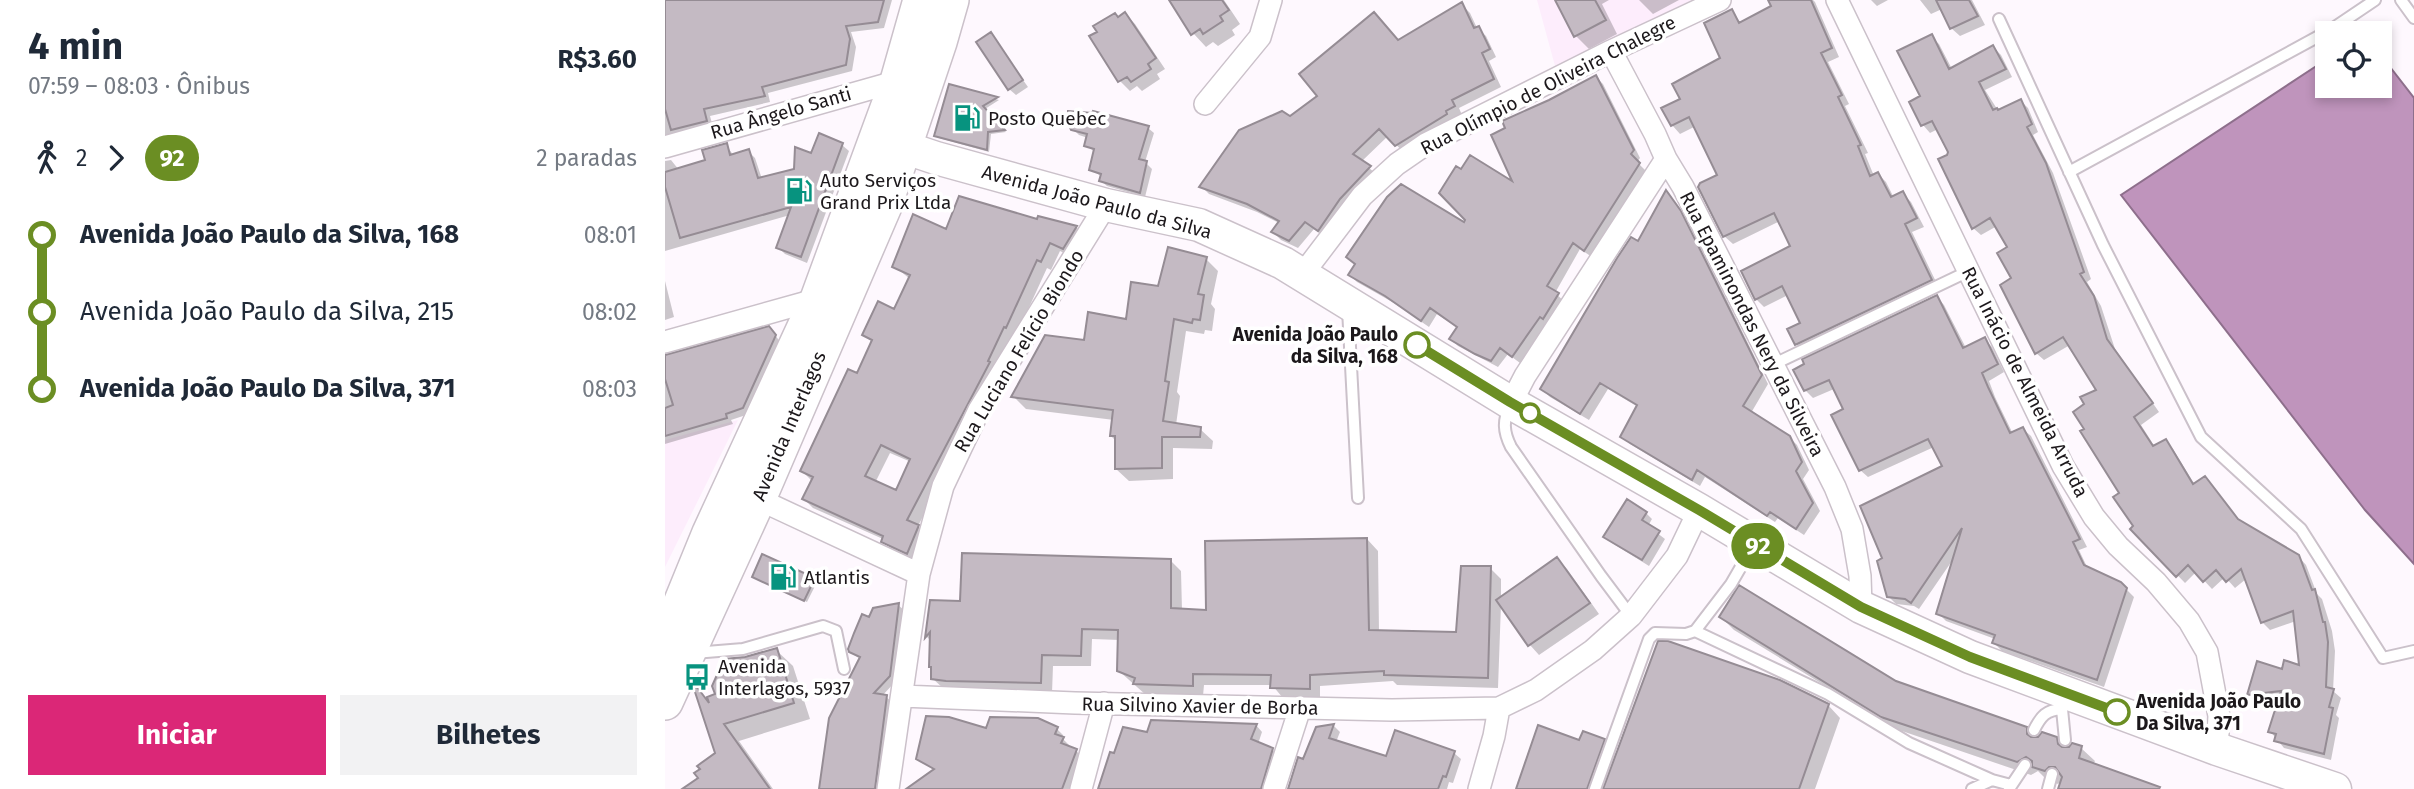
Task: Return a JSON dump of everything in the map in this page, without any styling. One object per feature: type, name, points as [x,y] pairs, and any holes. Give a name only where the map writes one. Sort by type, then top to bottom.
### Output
[{"type":"main road","name":"Avenida Interlagos","points":[[676,648],[758,499],[884,206],[898,81],[921,0]]},
{"type":"main road","name":"Avenida Interlagos","points":[[665,702],[676,648],[710,533],[939,43],[951,0]]},
{"type":"street","points":[[1205,104],[1260,37],[1271,0]]},
{"type":"street","name":"Rua Olímpio de Oliveira Chalegre","points":[[1301,275],[1362,195],[1426,144],[1611,51],[1720,0]]},
{"type":"street","name":"Rua Inácio de Almeida Arruda","points":[[1837,0],[2069,476],[2094,517],[2189,621],[2207,653],[2218,716],[2217,749]]},
{"type":"street","name":"Rua Epaminondas Nery da Silveira","points":[[1611,51],[1835,487],[1852,529],[1860,576],[1861,607]]},
{"type":"street","name":"Rua Ângelo Santi","points":[[665,147],[898,81]]},
{"type":"street","name":"Avenida João Paulo da Silva","points":[[891,143],[1105,205],[1199,225],[1283,263],[1510,402],[1861,607],[2065,701],[2335,789]]},
{"type":"street","points":[[1510,402],[1666,159]]},
{"type":"street","name":"Rua Luciano Felício Biondo","points":[[888,789],[919,574],[943,486],[979,410],[1105,205]]},
{"type":"street","points":[[665,342],[818,299]]},
{"type":"street","points":[[758,499],[919,574]]},
{"type":"street","points":[[1479,789],[1499,708],[1536,690],[1594,650],[1631,616],[1677,556],[1699,510]]},
{"type":"street","name":"Rua Silvino Xavier de Borba","points":[[902,696],[1392,710],[1499,708]]},
{"type":"street","points":[[1081,789],[1104,703]]},
{"type":"street","points":[[1274,789],[1300,708]]},
{"type":"lane","points":[[2069,172],[2332,29],[2375,0]]},
{"type":"lane","points":[[2401,0],[2414,18]]},
{"type":"lane","points":[[1999,19],[2103,245],[2201,437],[2301,529],[2383,658],[2414,651]]},
{"type":"lane","points":[[1772,365],[1969,271]]},
{"type":"lane","points":[[1347,303],[1358,498]]},
{"type":"lane","points":[[1510,402],[1504,428],[1511,447],[1631,616]]},
{"type":"lane","points":[[1595,789],[1649,639],[1655,633],[1686,634],[1695,631],[1731,584],[1755,544]]},
{"type":"lane","points":[[676,648],[743,649],[823,626],[836,631],[844,669]]},
{"type":"lane","points":[[1695,631],[1828,694],[1909,743],[1992,780],[2010,787],[2025,765]]},
{"type":"lane","points":[[2034,730],[2041,718],[2065,701]]},
{"type":"lane","points":[[2065,701],[2065,740]]},
{"type":"lane","points":[[2048,789],[2052,774]]},
{"type":"lane","points":[[1972,789],[1992,780]]},
{"type":"shaded area","points":[[1537,0],[1692,0],[1555,66]]},
{"type":"shaded area","points":[[2315,67],[2315,98],[2392,98],[2392,70],[2414,98],[2414,564],[2365,510],[2121,195]]},
{"type":"shaded area","points":[[738,420],[665,567],[665,440]]},
{"type":"building","points":[[665,0],[884,0],[878,22],[846,26],[850,39],[846,65],[762,87],[765,96],[704,109],[707,121],[671,130],[665,109]]},
{"type":"building","points":[[1169,0],[1222,0],[1229,10],[1220,16],[1223,21],[1203,34],[1200,29],[1191,35]]},
{"type":"building","points":[[1555,0],[1595,0],[1606,20],[1574,37]]},
{"type":"building","points":[[1768,0],[1811,0],[1832,48],[1821,53],[1842,95],[1838,97],[1861,145],[1858,146],[1870,176],[1878,172],[1891,197],[1903,191],[1917,218],[1905,224],[1932,280],[1795,345],[1787,329],[1800,323],[1782,286],[1755,300],[1741,271],[1790,246],[1774,213],[1723,237],[1698,187],[1700,183],[1717,175],[1689,117],[1671,126],[1661,108],[1680,99],[1672,84],[1720,58],[1704,23],[1732,9],[1739,23],[1771,6]]},
{"type":"building","points":[[1936,0],[1969,0],[1978,16],[1950,29]]},
{"type":"building","points":[[1462,2],[1474,28],[1479,26],[1490,49],[1482,53],[1494,79],[1452,100],[1455,106],[1446,111],[1447,114],[1395,146],[1379,129],[1353,154],[1371,166],[1340,199],[1318,231],[1305,222],[1289,241],[1271,232],[1279,221],[1247,204],[1199,187],[1239,130],[1282,111],[1290,116],[1317,96],[1299,74],[1374,12],[1398,40]]},
{"type":"building","points":[[1125,12],[1156,58],[1148,64],[1151,69],[1131,82],[1127,77],[1118,82],[1089,36],[1097,32],[1093,26],[1115,13],[1118,17]]},
{"type":"building","points":[[991,32],[1023,80],[1008,90],[976,42]]},
{"type":"building","points":[[1932,34],[1949,69],[1993,45],[2006,69],[1979,82],[1993,110],[2021,99],[2032,124],[2027,127],[2046,163],[2084,272],[2080,274],[2094,296],[2107,339],[2153,403],[2134,417],[2153,446],[2166,439],[2193,484],[2205,476],[2238,519],[2299,555],[2312,590],[2315,589],[2325,622],[2328,642],[2326,687],[2334,689],[2329,707],[2333,708],[2324,754],[2274,741],[2276,734],[2268,732],[2281,691],[2247,695],[2257,661],[2282,669],[2284,660],[2299,665],[2293,611],[2261,623],[2241,569],[2226,582],[2216,570],[2203,582],[2188,565],[2176,577],[2130,529],[2133,526],[2113,497],[2119,493],[2080,431],[2084,429],[2073,412],[2084,404],[2080,397],[2096,390],[2063,337],[2035,354],[2000,285],[2011,278],[1997,253],[2007,247],[1990,218],[1972,229],[1938,159],[1948,152],[1932,121],[1921,126],[1909,102],[1920,96],[1897,51]]},
{"type":"building","points":[[1596,75],[1634,150],[1631,154],[1640,163],[1584,251],[1573,243],[1547,286],[1559,293],[1543,319],[1540,317],[1512,357],[1500,348],[1491,361],[1475,354],[1449,339],[1457,327],[1430,308],[1421,321],[1348,275],[1355,264],[1346,257],[1387,197],[1401,184],[1464,222],[1439,193],[1456,166],[1461,169],[1470,155],[1512,181],[1491,135],[1505,128],[1502,121]]},
{"type":"building","name":"Posto Quebec","points":[[949,84],[998,97],[983,106],[1005,130],[988,132],[987,150],[934,136]]},
{"type":"building","points":[[1068,111],[1093,111],[1149,126],[1139,159],[1147,161],[1140,193],[1099,181],[1101,174],[1089,170],[1094,149],[1084,146],[1087,134],[1071,130]]},
{"type":"building","points":[[819,133],[843,143],[801,257],[776,248],[791,207],[680,238],[665,187],[665,172],[705,160],[702,150],[727,143],[730,155],[749,149],[758,178],[794,169],[795,147],[811,153]]},
{"type":"building","points":[[1666,190],[1681,211],[1762,375],[1743,406],[1790,436],[1802,462],[1796,471],[1813,503],[1796,529],[1770,512],[1767,516],[1697,470],[1692,480],[1620,437],[1637,405],[1600,383],[1580,414],[1540,389],[1617,258],[1631,237],[1638,241]]},
{"type":"building","points":[[959,196],[1037,219],[1038,216],[1077,226],[1063,249],[1050,243],[1041,262],[1037,260],[988,361],[990,362],[907,520],[919,525],[907,554],[881,542],[883,536],[802,499],[813,477],[800,471],[848,369],[857,373],[872,340],[862,335],[878,301],[894,309],[910,275],[892,267],[913,214],[946,229]],"holes":[[[881,445],[910,459],[896,490],[865,476]]]},
{"type":"building","points":[[1168,247],[1207,257],[1198,294],[1204,295],[1200,320],[1193,319],[1192,323],[1174,319],[1165,381],[1169,382],[1163,421],[1201,427],[1200,437],[1162,437],[1162,468],[1115,469],[1115,436],[1110,436],[1113,410],[1011,397],[1045,335],[1084,340],[1088,312],[1126,319],[1131,282],[1158,286]]},
{"type":"building","points":[[1937,295],[1963,348],[1985,337],[1998,364],[1982,373],[1988,387],[2010,433],[2023,427],[2080,539],[2073,542],[2084,565],[2121,582],[2127,588],[2097,680],[1992,643],[1995,635],[1936,614],[1962,528],[1911,603],[1905,599],[1887,597],[1877,561],[1882,558],[1860,506],[1942,466],[1928,439],[1859,471],[1831,415],[1843,409],[1829,380],[1804,391],[1793,370],[1804,364],[1802,359]]},
{"type":"building","points":[[769,326],[776,335],[743,408],[726,414],[727,418],[665,436],[665,408],[673,405],[665,379],[665,355]]},
{"type":"building","points":[[1627,499],[1647,512],[1642,520],[1660,531],[1642,560],[1603,537]]},
{"type":"building","points":[[1367,538],[1369,630],[1456,632],[1461,566],[1491,566],[1488,678],[1384,675],[1384,671],[1310,675],[1310,689],[1270,688],[1271,675],[1193,674],[1193,686],[1133,684],[1135,678],[1117,671],[1118,630],[1082,629],[1081,656],[1042,655],[1041,683],[931,679],[930,632],[925,638],[930,600],[960,601],[962,553],[1171,559],[1171,608],[1206,610],[1205,541]]},
{"type":"building","name":"Atlantis","points":[[762,554],[815,578],[804,601],[752,577]]},
{"type":"building","points":[[1557,557],[1590,603],[1528,646],[1496,600]]},
{"type":"building","points":[[1739,585],[1896,681],[2027,727],[2027,734],[2031,737],[2038,737],[2042,732],[2057,737],[2058,744],[2062,747],[2069,747],[2072,743],[2082,746],[2079,758],[2160,787],[2058,789],[2062,777],[2055,767],[2049,767],[2045,771],[2032,767],[2032,761],[2026,757],[2017,762],[1881,717],[1719,617]]},
{"type":"building","points":[[899,603],[890,676],[874,693],[887,695],[875,789],[819,789],[829,718],[860,657],[848,649],[862,614],[869,617],[873,608]]},
{"type":"building","points":[[1658,641],[1668,641],[1780,680],[1829,704],[1799,789],[1603,789]]},
{"type":"building","points":[[777,648],[794,703],[724,724],[770,789],[682,789],[698,778],[694,773],[700,769],[697,766],[715,753],[694,689],[697,687],[709,703],[707,697],[715,694],[712,686],[724,659],[745,657]]},
{"type":"building","points":[[926,716],[949,717],[986,728],[990,717],[1038,718],[1058,727],[1055,734],[1064,737],[1061,743],[1077,749],[1062,789],[906,789],[934,769],[916,759]]},
{"type":"building","points":[[1151,720],[1257,724],[1251,739],[1273,748],[1261,789],[1098,789],[1110,752],[1114,753],[1123,727],[1147,732]]},
{"type":"building","points":[[1334,724],[1329,738],[1386,756],[1395,730],[1455,751],[1446,777],[1443,776],[1438,789],[1288,789],[1298,757],[1303,759],[1316,727]]},
{"type":"building","points":[[1538,725],[1579,740],[1583,731],[1605,739],[1587,789],[1516,789]]},
{"type":"bus line","name":"92","points":[[1417,345],[1861,607],[1970,657],[2117,712]]},
{"type":"place","name":"Posto Quebec","points":[[967,118]]},
{"type":"place","name":"Auto Serviços Grand Prix Ltda","points":[[799,191]]},
{"type":"place","name":"Avenida João Paulo da Silva, 168","points":[[1417,345]]},
{"type":"place","name":"Atlantis","points":[[783,577]]},
{"type":"place","name":"Avenida Interlagos, 5937","points":[[697,677]]},
{"type":"place","name":"Avenida João Paulo Da Silva, 371","points":[[2117,712]]}]
